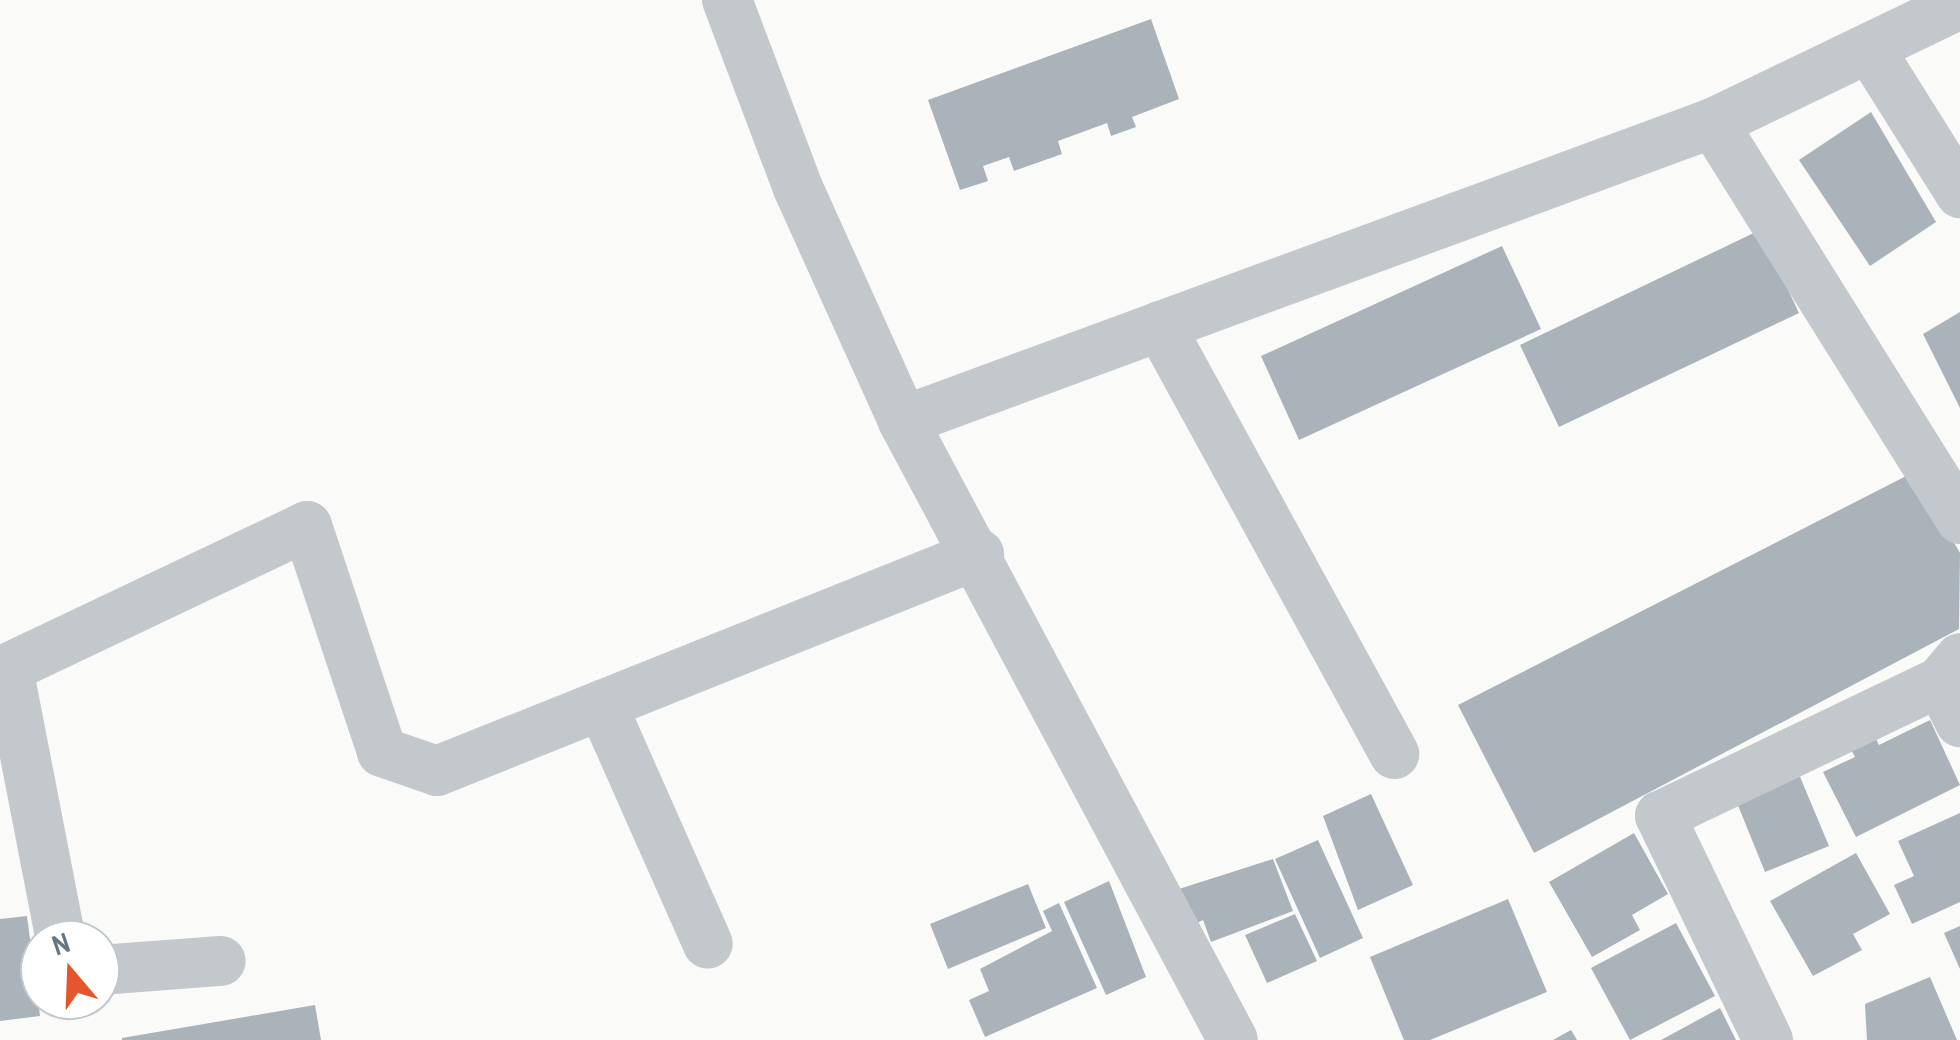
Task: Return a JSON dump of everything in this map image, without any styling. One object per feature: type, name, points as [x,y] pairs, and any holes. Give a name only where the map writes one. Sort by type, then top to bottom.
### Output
[{"type":"street","points":[[727,0],[798,188],[903,421],[979,554],[1233,1040]]},
{"type":"street","points":[[903,421],[1713,123],[1871,51],[1960,4]]},
{"type":"street","points":[[1871,51],[1960,193]]},
{"type":"street","points":[[1713,123],[1960,519]]},
{"type":"street","points":[[1160,326],[1394,754]]},
{"type":"street","points":[[56,920],[4,670],[307,526],[382,752],[437,771],[979,554]]},
{"type":"street","points":[[1768,1040],[1660,816],[1953,687]]},
{"type":"street","points":[[602,705],[708,944]]},
{"type":"street","points":[[120,968],[220,961]]},
{"type":"building","points":[[1151,19],[1179,99],[1132,117],[1136,127],[1111,136],[1107,123],[1058,141],[1062,154],[1014,171],[1009,157],[983,166],[988,181],[960,190],[928,100]]},
{"type":"building","points":[[1871,112],[1936,222],[1870,266],[1799,160]]},
{"type":"building","points":[[1760,230],[1799,313],[1559,427],[1520,345]]},
{"type":"building","points":[[1502,246],[1541,329],[1299,440],[1261,356]]},
{"type":"building","points":[[1960,312],[1960,408],[1923,334]]},
{"type":"building","points":[[1914,472],[1960,553],[1959,629],[1534,853],[1458,705]]},
{"type":"building","points":[[1930,720],[1960,785],[1856,837],[1823,772],[1855,757],[1849,746],[1873,733],[1879,745]]},
{"type":"building","points":[[1798,772],[1829,846],[1765,872],[1735,798]]},
{"type":"building","points":[[1371,794],[1413,885],[1358,910],[1323,816]]},
{"type":"building","points":[[1960,813],[1960,902],[1912,924],[1894,885],[1914,876],[1898,841]]},
{"type":"building","points":[[1634,833],[1668,894],[1632,915],[1640,930],[1592,957],[1549,882]]},
{"type":"building","points":[[1318,840],[1363,938],[1320,958],[1275,859]]},
{"type":"building","points":[[1856,853],[1890,914],[1853,934],[1862,950],[1813,976],[1770,901]]},
{"type":"building","points":[[1273,859],[1293,911],[1211,942],[1203,920],[1193,925],[1179,889]]},
{"type":"building","points":[[1109,881],[1146,977],[1106,995],[1064,902]]},
{"type":"building","points":[[1028,884],[1046,928],[948,969],[930,924]]},
{"type":"building","points":[[1508,899],[1547,992],[1430,1040],[1404,1040],[1370,957]]},
{"type":"building","points":[[1059,903],[1097,988],[985,1037],[969,1000],[989,991],[980,969],[1052,931],[1043,911]]},
{"type":"building","points":[[1295,914],[1317,961],[1267,983],[1245,935]]},
{"type":"building","points":[[27,916],[28,920],[20,920],[20,1018],[0,1021],[0,919]]},
{"type":"building","points":[[1676,923],[1715,996],[1630,1040],[1591,968]]},
{"type":"building","points":[[1960,926],[1960,969],[1944,933]]},
{"type":"building","points":[[1930,977],[1957,1040],[1867,1040],[1865,1004]]},
{"type":"building","points":[[315,1005],[321,1040],[122,1040],[122,1038]]},
{"type":"building","points":[[1720,1008],[1736,1040],[1661,1040]]},
{"type":"building","points":[[1571,1030],[1577,1040],[1553,1040]]}]
